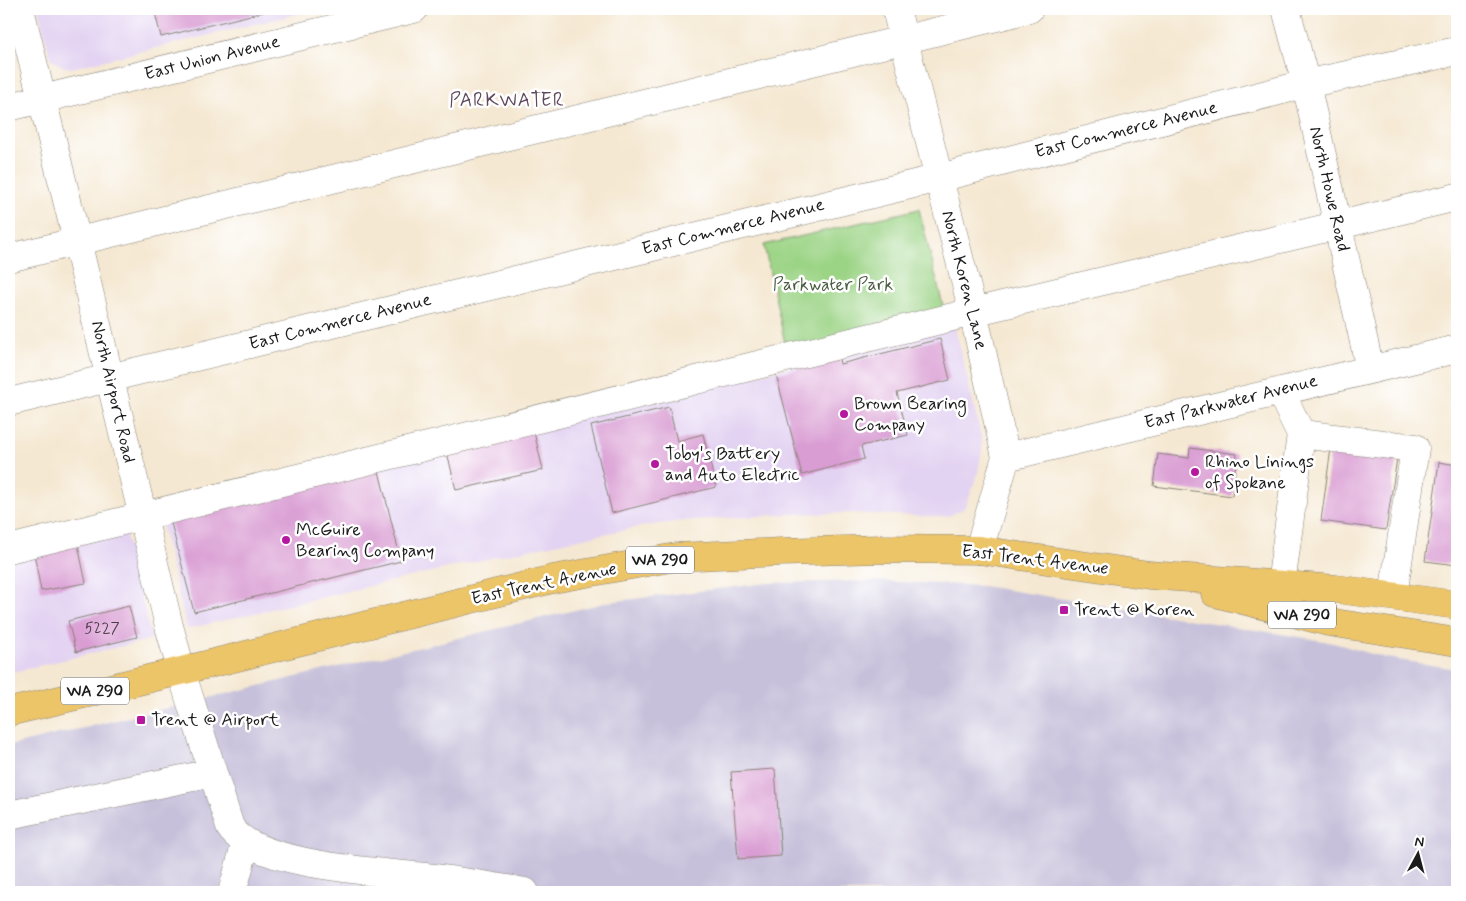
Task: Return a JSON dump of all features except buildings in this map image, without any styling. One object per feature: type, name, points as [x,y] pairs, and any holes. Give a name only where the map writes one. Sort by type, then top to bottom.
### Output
[{"type":"main road","name":"East Trent Avenue","points":[[9,712],[553,579],[676,558],[880,549],[979,550],[1149,575],[1336,589],[1457,605]]},
{"type":"main road","name":"East Trent Avenue","points":[[1149,575],[1328,622],[1457,642]]},
{"type":"main road","points":[[1391,632],[1457,658]]},
{"type":"street","name":"North Airport Road","points":[[20,9],[78,241],[181,671],[230,827],[233,832],[246,842]]},
{"type":"street","name":"East Union Avenue","points":[[9,107],[414,9]]},
{"type":"street","name":"North Koren Lane","points":[[896,9],[973,312],[1006,457],[979,550]]},
{"type":"street","points":[[9,258],[1029,9]]},
{"type":"street","name":"North Howe Road","points":[[1286,9],[1306,84],[1370,369]]},
{"type":"street","name":"East Commerce Avenue","points":[[9,402],[939,178],[1306,84],[1457,51]]},
{"type":"street","points":[[9,548],[973,312],[1457,197]]},
{"type":"street","name":"East Parkwater Avenue","points":[[1006,457],[1457,349]]},
{"type":"street","points":[[1280,391],[1301,434],[1281,585]]},
{"type":"street","points":[[1301,434],[1414,448],[1393,596]]},
{"type":"street","points":[[9,815],[212,773]]},
{"type":"street","points":[[233,892],[246,842],[270,853],[317,864],[443,879],[498,890],[525,892]]},
{"type":"shaded area","points":[[38,9],[318,9],[72,68],[64,67],[52,60]]},
{"type":"shaded area","points":[[9,49],[14,75],[9,83]]},
{"type":"shaded area","points":[[955,327],[981,436],[982,449],[978,473],[967,503],[963,509],[949,516],[852,513],[793,514],[681,521],[638,527],[521,551],[187,629],[160,519]]},
{"type":"shaded area","points":[[124,527],[152,639],[9,673],[9,555]]},
{"type":"shaded area","points":[[877,581],[983,586],[1330,642],[1386,658],[1457,669],[1457,892],[9,892],[9,746],[608,602],[768,583]]},
{"type":"green space","name":"Parkwater Park","points":[[919,209],[945,314],[787,353],[764,245]]},
{"type":"place","name":"Brown Bearing Company","points":[[844,414]]},
{"type":"place","name":"Toby's Battery and Auto Electric","points":[[655,464]]},
{"type":"place","name":"Rhino Linings of Spokane","points":[[1195,472]]},
{"type":"place","name":"McGuire Bearing Company","points":[[286,540]]},
{"type":"place","name":"Trent @ Koren","points":[[1064,610]]},
{"type":"place","name":"Trent @ Airport","points":[[141,720]]},
{"type":"district","name":"PARKWATER","points":[[507,100]]}]
